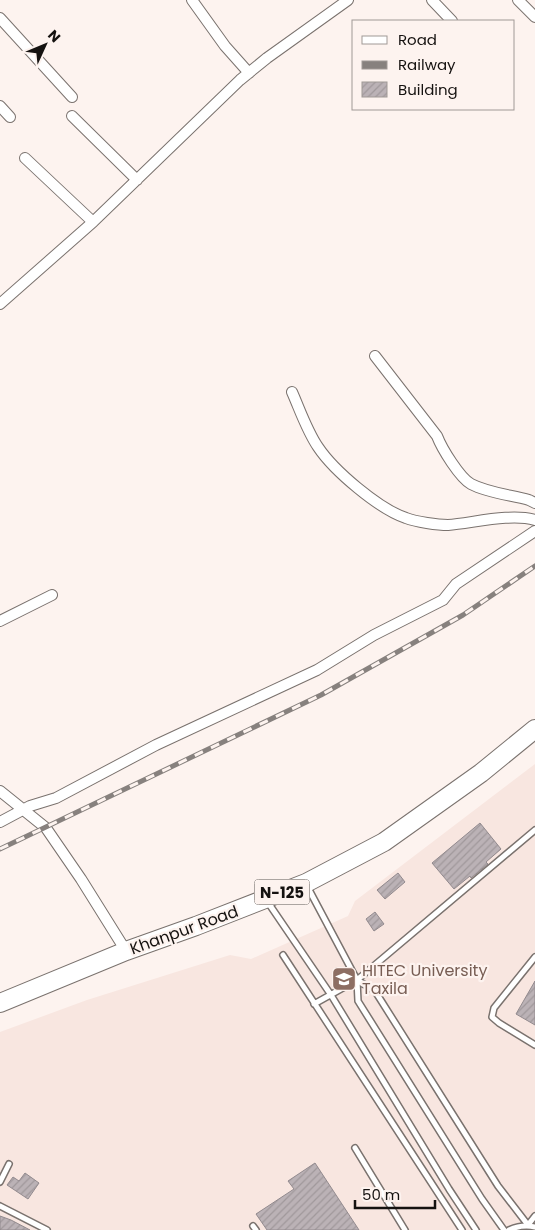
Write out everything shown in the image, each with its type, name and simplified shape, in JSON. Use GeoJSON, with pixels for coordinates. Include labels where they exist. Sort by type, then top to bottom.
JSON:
{"type":"FeatureCollection","features":[{"type":"Feature","properties":{"kind":"highway","name":"Khanpur Road"},"geometry":{"type":"LineString","coordinates":[[0,1003],[126,951],[306,883],[384,842],[481,773],[535,729]]}},
{"type":"Feature","properties":{"kind":"street"},"geometry":{"type":"LineString","coordinates":[[192,0],[225,46],[249,73]]}},
{"type":"Feature","properties":{"kind":"street"},"geometry":{"type":"LineString","coordinates":[[0,304],[93,222],[249,73],[348,0]]}},
{"type":"Feature","properties":{"kind":"street"},"geometry":{"type":"LineString","coordinates":[[432,0],[451,20]]}},
{"type":"Feature","properties":{"kind":"street"},"geometry":{"type":"LineString","coordinates":[[518,0],[535,17]]}},
{"type":"Feature","properties":{"kind":"street"},"geometry":{"type":"LineString","coordinates":[[0,18],[72,97]]}},
{"type":"Feature","properties":{"kind":"street"},"geometry":{"type":"LineString","coordinates":[[0,106],[10,117]]}},
{"type":"Feature","properties":{"kind":"street"},"geometry":{"type":"LineString","coordinates":[[72,116],[136,180]]}},
{"type":"Feature","properties":{"kind":"street"},"geometry":{"type":"LineString","coordinates":[[25,158],[93,222]]}},
{"type":"Feature","properties":{"kind":"street"},"geometry":{"type":"LineString","coordinates":[[375,356],[437,436],[441,447],[470,484],[535,503]]}},
{"type":"Feature","properties":{"kind":"street"},"geometry":{"type":"LineString","coordinates":[[292,392],[318,447],[334,466],[348,480],[378,503],[406,518],[446,525],[500,519],[528,518],[535,520]]}},
{"type":"Feature","properties":{"kind":"street"},"geometry":{"type":"LineString","coordinates":[[0,822],[24,809],[56,798],[156,745],[317,670],[374,635],[443,600],[456,584],[535,531]]}},
{"type":"Feature","properties":{"kind":"street"},"geometry":{"type":"LineString","coordinates":[[0,621],[52,595]]}},
{"type":"Feature","properties":{"kind":"street"},"geometry":{"type":"LineString","coordinates":[[0,791],[46,828],[81,879],[126,951]]}},
{"type":"Feature","properties":{"kind":"lane"},"geometry":{"type":"LineString","coordinates":[[314,1004],[357,980],[535,830]]}},
{"type":"Feature","properties":{"kind":"lane"},"geometry":{"type":"LineString","coordinates":[[306,883],[357,980],[358,1001],[482,1199],[504,1230]]}},
{"type":"Feature","properties":{"kind":"lane"},"geometry":{"type":"LineString","coordinates":[[265,899],[331,995],[476,1230]]}},
{"type":"Feature","properties":{"kind":"lane"},"geometry":{"type":"LineString","coordinates":[[283,955],[462,1230]]}},
{"type":"Feature","properties":{"kind":"lane"},"geometry":{"type":"LineString","coordinates":[[535,957],[494,1008],[492,1017],[535,1045]]}},
{"type":"Feature","properties":{"kind":"lane"},"geometry":{"type":"LineString","coordinates":[[357,980],[376,991],[498,1186],[528,1225]]}},
{"type":"Feature","properties":{"kind":"lane"},"geometry":{"type":"LineString","coordinates":[[355,1148],[405,1230]]}},
{"type":"Feature","properties":{"kind":"lane"},"geometry":{"type":"LineString","coordinates":[[0,1182],[10,1164]]}},
{"type":"Feature","properties":{"kind":"lane"},"geometry":{"type":"LineString","coordinates":[[0,1206],[47,1230]]}},
{"type":"Feature","properties":{"kind":"lane"},"geometry":{"type":"LineString","coordinates":[[528,1225],[535,1216]]}},
{"type":"Feature","properties":{"kind":"lane"},"geometry":{"type":"LineString","coordinates":[[509,1230],[528,1225],[535,1226]]}},
{"type":"Feature","properties":{"kind":"shaded area","name":"HITEC University Taxila"},"geometry":{"type":"Polygon","coordinates":[[[535,764],[535,1230],[0,1230],[0,1032],[87,1000],[230,955],[251,959],[348,916],[355,901],[535,764]]]}},
{"type":"Feature","properties":{"kind":"building"},"geometry":{"type":"Polygon","coordinates":[[[480,823],[501,849],[486,862],[488,864],[454,889],[432,863],[480,823]]]}},
{"type":"Feature","properties":{"kind":"building"},"geometry":{"type":"Polygon","coordinates":[[[398,873],[405,882],[385,899],[377,890],[398,873]]]}},
{"type":"Feature","properties":{"kind":"building"},"geometry":{"type":"Polygon","coordinates":[[[375,912],[384,924],[374,931],[366,919],[375,912]]]}},
{"type":"Feature","properties":{"kind":"building"},"geometry":{"type":"Polygon","coordinates":[[[535,981],[535,1025],[516,1014],[535,981]]]}},
{"type":"Feature","properties":{"kind":"building"},"geometry":{"type":"Polygon","coordinates":[[[315,1163],[359,1230],[267,1230],[256,1214],[294,1189],[288,1181],[315,1163]]]}},
{"type":"Feature","properties":{"kind":"building"},"geometry":{"type":"Polygon","coordinates":[[[25,1173],[39,1183],[28,1199],[7,1185],[13,1177],[19,1181],[25,1173]]]}},
{"type":"Feature","properties":{"kind":"building"},"geometry":{"type":"Polygon","coordinates":[[[0,1216],[11,1220],[30,1230],[0,1230],[0,1216]]]}},
{"type":"Feature","properties":{"kind":"railway"},"geometry":{"type":"LineString","coordinates":[[0,849],[321,695],[463,615],[535,566]]}},
{"type":"Feature","properties":{"kind":"place","name":"HITEC University Taxila"},"geometry":{"type":"Point","coordinates":[344,979]}}]}
